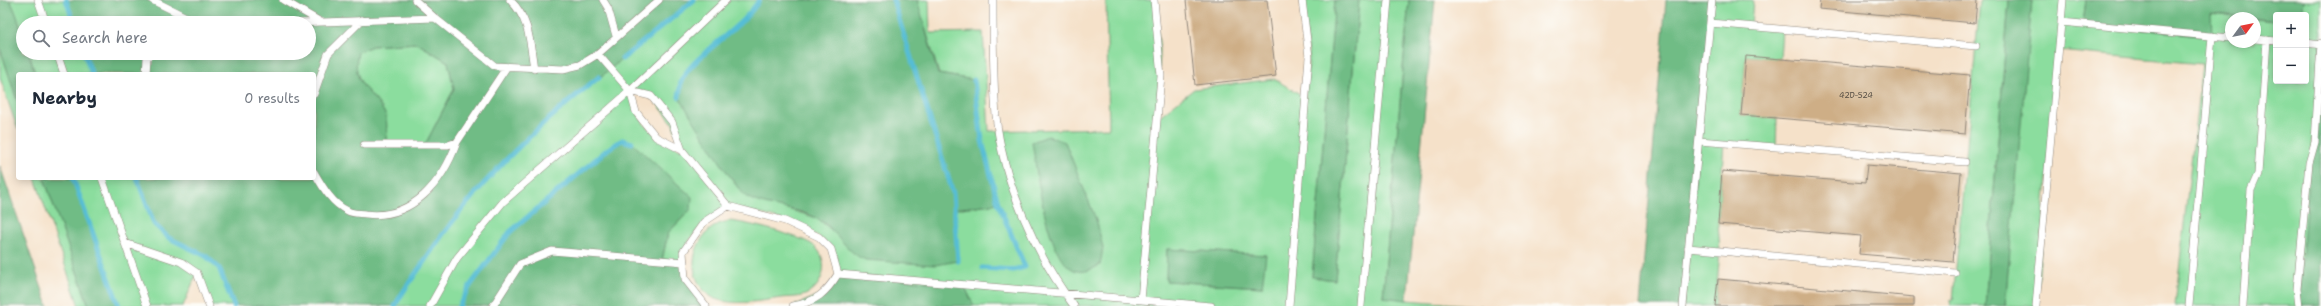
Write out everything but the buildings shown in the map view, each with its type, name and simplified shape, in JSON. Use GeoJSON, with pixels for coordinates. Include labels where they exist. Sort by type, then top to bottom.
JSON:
{"type":"FeatureCollection","features":[{"type":"Feature","properties":{"kind":"lane"},"geometry":{"type":"LineString","coordinates":[[38,0],[44,16]]}},
{"type":"Feature","properties":{"kind":"lane"},"geometry":{"type":"LineString","coordinates":[[152,0],[184,16]]}},
{"type":"Feature","properties":{"kind":"lane"},"geometry":{"type":"LineString","coordinates":[[283,0],[310,16]]}},
{"type":"Feature","properties":{"kind":"lane"},"geometry":{"type":"LineString","coordinates":[[415,0],[495,66],[534,69],[563,69],[580,65],[598,54],[616,36],[659,0]]}},
{"type":"Feature","properties":{"kind":"lane"},"geometry":{"type":"LineString","coordinates":[[510,0],[520,10],[529,29],[534,69]]}},
{"type":"Feature","properties":{"kind":"lane"},"geometry":{"type":"LineString","coordinates":[[603,0],[607,4],[616,36]]}},
{"type":"Feature","properties":{"kind":"lane"},"geometry":{"type":"LineString","coordinates":[[430,306],[457,258],[503,202],[630,92],[726,0]]}},
{"type":"Feature","properties":{"kind":"lane"},"geometry":{"type":"LineString","coordinates":[[993,0],[996,117],[1005,160],[1020,207],[1036,244],[1065,294],[1074,306]]}},
{"type":"Feature","properties":{"kind":"lane"},"geometry":{"type":"LineString","coordinates":[[1141,300],[1161,76],[1154,0]]}},
{"type":"Feature","properties":{"kind":"lane"},"geometry":{"type":"LineString","coordinates":[[1289,306],[1309,57],[1302,0]]}},
{"type":"Feature","properties":{"kind":"lane"},"geometry":{"type":"LineString","coordinates":[[1361,306],[1388,0]]}},
{"type":"Feature","properties":{"kind":"lane"},"geometry":{"type":"LineString","coordinates":[[1683,306],[1712,0]]}},
{"type":"Feature","properties":{"kind":"lane"},"geometry":{"type":"LineString","coordinates":[[2036,306],[2063,0]]}},
{"type":"Feature","properties":{"kind":"lane"},"geometry":{"type":"LineString","coordinates":[[316,21],[435,18]]}},
{"type":"Feature","properties":{"kind":"lane"},"geometry":{"type":"LineString","coordinates":[[316,88],[328,54],[362,20]]}},
{"type":"Feature","properties":{"kind":"lane"},"geometry":{"type":"LineString","coordinates":[[2061,22],[2225,37]]}},
{"type":"Feature","properties":{"kind":"lane"},"geometry":{"type":"LineString","coordinates":[[1710,23],[1976,46]]}},
{"type":"Feature","properties":{"kind":"lane"},"geometry":{"type":"LineString","coordinates":[[2189,306],[2212,36]]}},
{"type":"Feature","properties":{"kind":"lane"},"geometry":{"type":"LineString","coordinates":[[2261,40],[2273,41]]}},
{"type":"Feature","properties":{"kind":"lane"},"geometry":{"type":"LineString","coordinates":[[2243,306],[2251,190],[2258,174],[2267,40]]}},
{"type":"Feature","properties":{"kind":"lane"},"geometry":{"type":"LineString","coordinates":[[2299,306],[2297,289],[2309,163],[2315,142],[2321,44],[2309,43]]}},
{"type":"Feature","properties":{"kind":"lane"},"geometry":{"type":"LineString","coordinates":[[598,54],[630,92],[636,112],[656,137],[682,150]]}},
{"type":"Feature","properties":{"kind":"lane"},"geometry":{"type":"LineString","coordinates":[[59,60],[63,72]]}},
{"type":"Feature","properties":{"kind":"lane"},"geometry":{"type":"LineString","coordinates":[[146,72],[147,60]]}},
{"type":"Feature","properties":{"kind":"lane"},"geometry":{"type":"LineString","coordinates":[[316,176],[324,191],[348,212],[372,215],[392,214],[412,204],[438,182],[457,142],[506,68]]}},
{"type":"Feature","properties":{"kind":"lane"},"geometry":{"type":"LineString","coordinates":[[630,92],[651,96],[672,122],[682,150],[728,206],[785,221],[819,237],[831,249],[838,274],[827,292],[803,305],[793,306]]}},
{"type":"Feature","properties":{"kind":"lane"},"geometry":{"type":"LineString","coordinates":[[1699,141],[1965,162]]}},
{"type":"Feature","properties":{"kind":"lane"},"geometry":{"type":"LineString","coordinates":[[364,145],[448,145],[457,142]]}},
{"type":"Feature","properties":{"kind":"lane"},"geometry":{"type":"LineString","coordinates":[[103,180],[148,306]]}},
{"type":"Feature","properties":{"kind":"lane"},"geometry":{"type":"LineString","coordinates":[[706,306],[685,279],[683,252],[704,222],[728,206]]}},
{"type":"Feature","properties":{"kind":"lane"},"geometry":{"type":"LineString","coordinates":[[125,243],[181,262],[197,273],[209,306]]}},
{"type":"Feature","properties":{"kind":"lane"},"geometry":{"type":"LineString","coordinates":[[1688,248],[1955,273]]}},
{"type":"Feature","properties":{"kind":"lane"},"geometry":{"type":"LineString","coordinates":[[493,306],[520,264],[552,251],[684,262]]}},
{"type":"Feature","properties":{"kind":"lane"},"geometry":{"type":"LineString","coordinates":[[838,274],[1211,306]]}},
{"type":"Feature","properties":{"kind":"green space"},"geometry":{"type":"Polygon","coordinates":[[[0,0],[10,0],[17,16],[16,60],[31,60],[34,72],[16,72],[16,97],[0,48],[0,0]]]}},
{"type":"Feature","properties":{"kind":"green space"},"geometry":{"type":"Polygon","coordinates":[[[10,0],[66,0],[72,16],[16,16],[10,0]]]}},
{"type":"Feature","properties":{"kind":"green space"},"geometry":{"type":"Polygon","coordinates":[[[66,0],[694,0],[542,125],[505,159],[475,191],[437,241],[395,306],[234,306],[219,268],[206,256],[169,238],[154,224],[138,180],[316,180],[316,72],[91,72],[87,60],[316,60],[316,16],[72,16],[66,0]],[[417,43],[372,46],[358,52],[356,63],[357,73],[360,80],[380,106],[386,117],[386,145],[425,145],[454,89],[448,62],[417,43]]]}},
{"type":"Feature","properties":{"kind":"green space"},"geometry":{"type":"Polygon","coordinates":[[[694,0],[759,0],[741,23],[689,69],[679,97],[735,184],[747,197],[817,218],[839,236],[958,260],[954,209],[998,203],[982,141],[974,80],[939,74],[917,0],[929,0],[930,33],[983,32],[989,131],[1109,128],[1106,0],[1154,0],[1160,51],[1157,118],[1194,89],[1274,79],[1305,97],[1309,57],[1302,0],[1335,0],[1312,277],[1335,280],[1359,0],[1409,0],[1383,296],[1407,300],[1481,306],[974,306],[964,285],[838,274],[830,248],[821,239],[810,232],[783,220],[728,206],[705,223],[692,237],[687,245],[684,262],[662,260],[668,233],[691,209],[622,140],[605,151],[573,176],[529,218],[479,276],[468,290],[459,306],[395,306],[437,241],[475,191],[505,159],[542,125],[694,0]],[[630,92],[642,121],[648,128],[654,134],[682,150],[672,122],[651,96],[630,92]],[[1167,249],[1166,281],[1262,287],[1265,255],[1167,249]]]}},
{"type":"Feature","properties":{"kind":"green space"},"geometry":{"type":"Polygon","coordinates":[[[759,0],[917,0],[938,74],[974,80],[982,141],[998,203],[954,209],[958,261],[935,265],[866,260],[853,253],[831,229],[818,219],[802,212],[757,202],[748,198],[734,182],[679,97],[680,85],[686,73],[694,63],[741,22],[759,0]]]}},
{"type":"Feature","properties":{"kind":"green space"},"geometry":{"type":"Polygon","coordinates":[[[1335,0],[1359,0],[1335,280],[1312,277],[1335,0]]]}},
{"type":"Feature","properties":{"kind":"green space"},"geometry":{"type":"Polygon","coordinates":[[[1409,0],[1435,0],[1407,300],[1383,297],[1409,0]]]}},
{"type":"Feature","properties":{"kind":"green space"},"geometry":{"type":"Polygon","coordinates":[[[1666,0],[1712,0],[1683,306],[1643,306],[1640,305],[1666,0]]]}},
{"type":"Feature","properties":{"kind":"green space"},"geometry":{"type":"Polygon","coordinates":[[[1712,0],[1753,0],[1751,26],[1782,29],[1780,59],[1746,56],[1741,115],[1777,118],[1776,147],[1724,143],[1718,224],[1720,251],[1715,306],[1683,306],[1712,0]]]}},
{"type":"Feature","properties":{"kind":"green space"},"geometry":{"type":"Polygon","coordinates":[[[1980,0],[2009,0],[1985,306],[1950,306],[1951,300],[1953,300],[1980,0]]]}},
{"type":"Feature","properties":{"kind":"green space"},"geometry":{"type":"Polygon","coordinates":[[[2009,0],[2032,0],[2005,306],[1985,306],[2009,0]]]}},
{"type":"Feature","properties":{"kind":"green space"},"geometry":{"type":"Polygon","coordinates":[[[2032,0],[2086,0],[2083,24],[2212,36],[2210,13],[2225,15],[2225,48],[2261,48],[2261,20],[2273,21],[2273,84],[2309,84],[2309,12],[2302,12],[2304,0],[2321,0],[2321,43],[2299,306],[2175,306],[2202,64],[2058,51],[2036,306],[2005,306],[2032,0]]]}},
{"type":"Feature","properties":{"kind":"green space"},"geometry":{"type":"Polygon","coordinates":[[[2086,0],[2304,0],[2302,12],[2273,12],[2273,21],[2261,19],[2261,12],[2225,12],[2225,15],[2211,13],[2212,36],[2083,24],[2086,0]]]}},
{"type":"Feature","properties":{"kind":"green space"},"geometry":{"type":"Polygon","coordinates":[[[417,43],[448,62],[454,89],[425,145],[386,145],[386,117],[380,106],[360,80],[357,73],[356,63],[358,52],[372,46],[417,43]]]}},
{"type":"Feature","properties":{"kind":"green space"},"geometry":{"type":"Polygon","coordinates":[[[2321,43],[2321,306],[2299,306],[2309,163],[2315,142],[2321,43]]]}},
{"type":"Feature","properties":{"kind":"green space"},"geometry":{"type":"Polygon","coordinates":[[[0,48],[16,97],[16,124],[0,78],[0,48]]]}},
{"type":"Feature","properties":{"kind":"green space"},"geometry":{"type":"Polygon","coordinates":[[[31,60],[87,60],[91,72],[34,72],[31,60]]]}},
{"type":"Feature","properties":{"kind":"green space"},"geometry":{"type":"Polygon","coordinates":[[[1048,136],[1065,142],[1097,222],[1103,248],[1100,265],[1088,270],[1074,270],[1064,262],[1056,249],[1044,212],[1032,142],[1048,136]]]}},
{"type":"Feature","properties":{"kind":"green space"},"geometry":{"type":"Polygon","coordinates":[[[622,140],[632,143],[692,197],[691,209],[668,233],[662,260],[684,262],[685,279],[706,306],[459,306],[470,286],[510,232],[608,149],[622,140]]]}},
{"type":"Feature","properties":{"kind":"green space"},"geometry":{"type":"Polygon","coordinates":[[[0,166],[48,306],[0,306],[0,166]]]}},
{"type":"Feature","properties":{"kind":"green space"},"geometry":{"type":"Polygon","coordinates":[[[36,180],[45,180],[89,306],[79,306],[36,180]]]}},
{"type":"Feature","properties":{"kind":"green space"},"geometry":{"type":"Polygon","coordinates":[[[45,180],[74,180],[119,306],[89,306],[45,180]]]}},
{"type":"Feature","properties":{"kind":"green space"},"geometry":{"type":"Polygon","coordinates":[[[74,180],[138,180],[154,225],[169,238],[206,256],[219,268],[234,306],[209,306],[197,273],[183,306],[119,306],[74,180]]]}},
{"type":"Feature","properties":{"kind":"green space"},"geometry":{"type":"Polygon","coordinates":[[[729,221],[772,230],[807,241],[813,245],[819,251],[823,265],[821,279],[817,286],[812,291],[802,296],[739,303],[715,299],[705,292],[695,273],[694,262],[696,252],[706,233],[717,225],[729,221]]]}},
{"type":"Feature","properties":{"kind":"green space"},"geometry":{"type":"Polygon","coordinates":[[[1167,249],[1266,255],[1262,287],[1166,281],[1167,249]]]}},
{"type":"Feature","properties":{"kind":"green space"},"geometry":{"type":"Polygon","coordinates":[[[838,274],[964,285],[974,306],[793,306],[827,292],[838,274]]]}},
{"type":"Feature","properties":{"kind":"waterway"},"geometry":{"type":"LineString","coordinates":[[66,0],[72,16]]}},
{"type":"Feature","properties":{"kind":"waterway"},"geometry":{"type":"LineString","coordinates":[[622,59],[694,0]]}},
{"type":"Feature","properties":{"kind":"waterway"},"geometry":{"type":"LineString","coordinates":[[679,97],[681,82],[694,63],[741,22],[759,0]]}},
{"type":"Feature","properties":{"kind":"waterway"},"geometry":{"type":"LineString","coordinates":[[893,0],[953,193],[958,261]]}},
{"type":"Feature","properties":{"kind":"waterway"},"geometry":{"type":"LineString","coordinates":[[87,60],[91,72]]}},
{"type":"Feature","properties":{"kind":"waterway"},"geometry":{"type":"LineString","coordinates":[[395,306],[405,288],[443,233],[483,184],[527,139],[599,77]]}},
{"type":"Feature","properties":{"kind":"waterway"},"geometry":{"type":"LineString","coordinates":[[974,80],[982,141],[998,203],[1025,267],[1013,270],[982,268]]}},
{"type":"Feature","properties":{"kind":"waterway"},"geometry":{"type":"LineString","coordinates":[[459,306],[470,286],[510,232],[608,149],[622,140],[632,143]]}},
{"type":"Feature","properties":{"kind":"waterway"},"geometry":{"type":"LineString","coordinates":[[74,180],[119,306]]}},
{"type":"Feature","properties":{"kind":"waterway"},"geometry":{"type":"LineString","coordinates":[[138,180],[154,224],[169,238],[206,256],[219,268],[234,306]]}}]}
